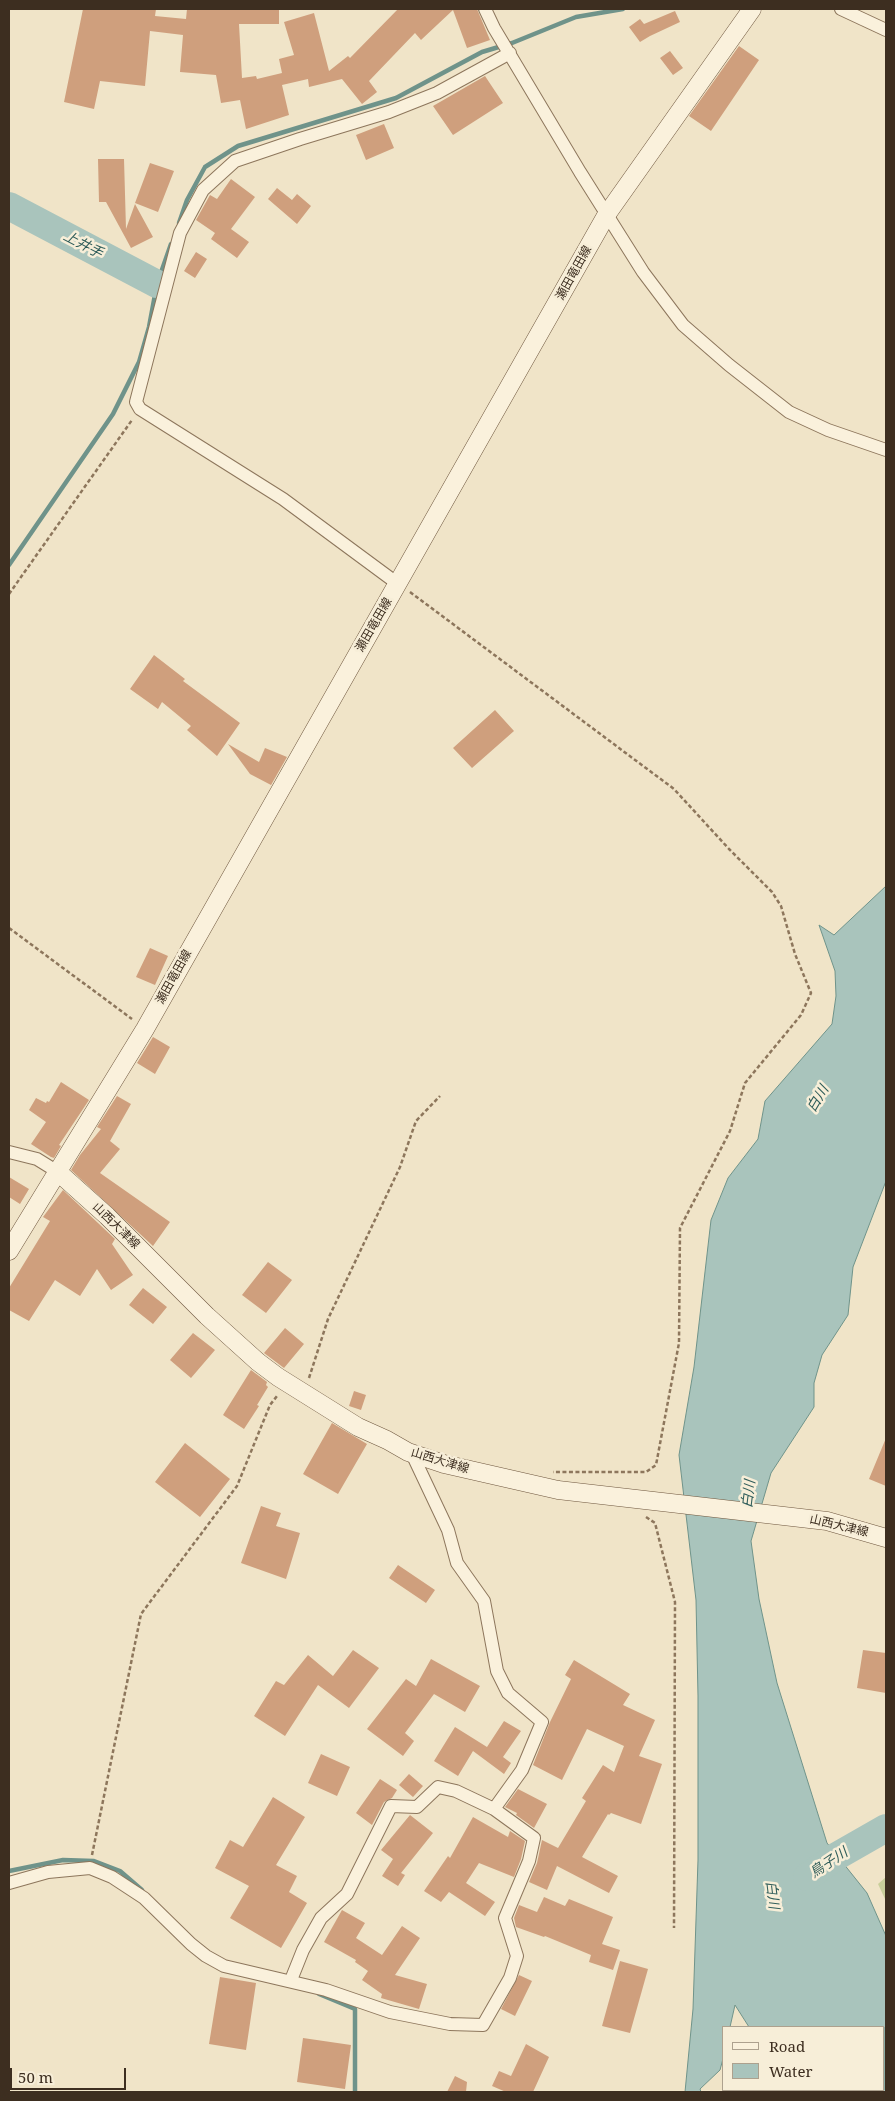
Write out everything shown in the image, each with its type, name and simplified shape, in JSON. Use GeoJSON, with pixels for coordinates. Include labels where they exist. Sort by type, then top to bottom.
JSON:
{"type":"FeatureCollection","features":[{"type":"Feature","properties":{"kind":"main road","name":"瀬田竜田線"},"geometry":{"type":"LineString","coordinates":[[9,1250],[145,1029],[294,762],[398,584],[607,214],[752,9]]}},
{"type":"Feature","properties":{"kind":"main road","name":"山西大津線"},"geometry":{"type":"LineString","coordinates":[[58,1172],[107,1216],[207,1316],[258,1362],[358,1427],[408,1452],[444,1464],[558,1490],[652,1499],[827,1521],[886,1538]]}},
{"type":"Feature","properties":{"kind":"street"},"geometry":{"type":"LineString","coordinates":[[485,9],[508,51],[607,214],[644,272],[683,325],[729,365],[789,412],[828,430],[886,450]]}},
{"type":"Feature","properties":{"kind":"street"},"geometry":{"type":"LineString","coordinates":[[841,9],[886,30]]}},
{"type":"Feature","properties":{"kind":"street"},"geometry":{"type":"LineString","coordinates":[[398,584],[283,499],[140,409],[136,402],[180,233],[203,190],[235,161],[300,138],[397,109],[437,93],[508,51]]}},
{"type":"Feature","properties":{"kind":"street"},"geometry":{"type":"LineString","coordinates":[[9,1152],[38,1159],[58,1172]]}},
{"type":"Feature","properties":{"kind":"street"},"geometry":{"type":"LineString","coordinates":[[408,1452],[414,1458],[448,1530],[457,1563],[484,1601],[497,1671],[508,1693],[542,1722],[522,1770],[494,1809]]}},
{"type":"Feature","properties":{"kind":"street"},"geometry":{"type":"LineString","coordinates":[[9,1883],[48,1872],[90,1868],[112,1878],[144,1898],[206,1956],[224,1966],[291,1980],[390,2012],[450,2024],[483,2024],[510,1978],[517,1956],[505,1918],[530,1861],[534,1838],[494,1809],[456,1791],[438,1787],[417,1807],[391,1806],[347,1894],[321,1918],[291,1980]]}},
{"type":"Feature","properties":{"kind":"path"},"geometry":{"type":"LineString","coordinates":[[9,594],[140,409]]}},
{"type":"Feature","properties":{"kind":"path"},"geometry":{"type":"LineString","coordinates":[[398,584],[674,790],[772,892],[781,906],[795,954],[811,993],[801,1015],[745,1083],[730,1131],[680,1228],[679,1343],[656,1465],[646,1472],[555,1471],[532,1484]]}},
{"type":"Feature","properties":{"kind":"path"},"geometry":{"type":"LineString","coordinates":[[9,928],[145,1029]]}},
{"type":"Feature","properties":{"kind":"path"},"geometry":{"type":"LineString","coordinates":[[304,1393],[328,1319],[400,1167],[416,1121],[440,1096]]}},
{"type":"Feature","properties":{"kind":"path"},"geometry":{"type":"LineString","coordinates":[[90,1868],[142,1614],[237,1486],[270,1405],[288,1383]]}},
{"type":"Feature","properties":{"kind":"path"},"geometry":{"type":"LineString","coordinates":[[638,1515],[647,1517],[655,1523],[674,1602],[674,1928]]}},
{"type":"Feature","properties":{"kind":"green space"},"geometry":{"type":"Polygon","coordinates":[[[886,1877],[886,1901],[878,1884],[886,1877]]]}},
{"type":"Feature","properties":{"kind":"water","name":"白川"},"geometry":{"type":"Polygon","coordinates":[[[886,886],[886,1181],[853,1267],[848,1315],[822,1355],[814,1383],[814,1407],[771,1473],[751,1541],[759,1599],[777,1683],[827,1843],[867,1893],[886,1936],[886,2092],[758,2092],[885,2091],[885,2026],[748,2026],[735,2005],[730,2026],[722,2026],[722,2062],[720,2070],[700,2089],[701,2092],[685,2092],[693,2009],[698,1860],[698,1696],[696,1600],[679,1455],[694,1367],[711,1220],[728,1178],[758,1139],[765,1101],[832,1024],[836,996],[835,971],[819,925],[834,935],[886,886]]]}},
{"type":"Feature","properties":{"kind":"building"},"geometry":{"type":"Polygon","coordinates":[[[83,9],[156,9],[155,16],[186,19],[187,9],[279,9],[279,24],[239,24],[242,78],[256,76],[257,79],[282,73],[279,59],[294,55],[284,22],[314,13],[329,71],[348,56],[350,58],[398,9],[477,9],[490,40],[467,48],[453,10],[421,40],[415,33],[369,81],[377,92],[362,104],[342,79],[309,87],[308,79],[282,85],[289,115],[246,129],[240,100],[221,103],[216,75],[180,72],[183,35],[150,31],[145,86],[100,81],[94,109],[64,102],[83,9]]]}},
{"type":"Feature","properties":{"kind":"building"},"geometry":{"type":"Polygon","coordinates":[[[675,11],[680,22],[640,42],[629,27],[640,19],[644,24],[675,11]]]}},
{"type":"Feature","properties":{"kind":"building"},"geometry":{"type":"Polygon","coordinates":[[[739,46],[759,60],[711,131],[689,116],[739,46]]]}},
{"type":"Feature","properties":{"kind":"building"},"geometry":{"type":"Polygon","coordinates":[[[670,51],[683,68],[673,75],[660,58],[670,51]]]}},
{"type":"Feature","properties":{"kind":"building"},"geometry":{"type":"Polygon","coordinates":[[[485,76],[503,103],[453,135],[433,106],[485,76]]]}},
{"type":"Feature","properties":{"kind":"building"},"geometry":{"type":"Polygon","coordinates":[[[384,124],[394,148],[366,160],[356,135],[384,124]]]}},
{"type":"Feature","properties":{"kind":"building"},"geometry":{"type":"Polygon","coordinates":[[[98,159],[124,159],[126,229],[135,204],[153,237],[131,248],[106,202],[99,202],[98,159]]]}},
{"type":"Feature","properties":{"kind":"building"},"geometry":{"type":"Polygon","coordinates":[[[150,163],[174,171],[158,212],[135,203],[150,163]]]}},
{"type":"Feature","properties":{"kind":"building"},"geometry":{"type":"Polygon","coordinates":[[[231,179],[255,197],[231,229],[249,242],[237,258],[211,239],[215,233],[196,220],[210,195],[217,199],[231,179]]]}},
{"type":"Feature","properties":{"kind":"building"},"geometry":{"type":"Polygon","coordinates":[[[277,188],[292,200],[297,194],[311,206],[297,224],[268,199],[277,188]]]}},
{"type":"Feature","properties":{"kind":"building"},"geometry":{"type":"Polygon","coordinates":[[[196,252],[207,259],[195,278],[184,271],[196,252]]]}},
{"type":"Feature","properties":{"kind":"building"},"geometry":{"type":"Polygon","coordinates":[[[154,655],[185,679],[183,681],[240,723],[217,756],[187,730],[191,726],[162,702],[158,709],[130,689],[154,655]]]}},
{"type":"Feature","properties":{"kind":"building"},"geometry":{"type":"Polygon","coordinates":[[[495,710],[514,731],[472,768],[453,748],[495,710]]]}},
{"type":"Feature","properties":{"kind":"building"},"geometry":{"type":"Polygon","coordinates":[[[228,744],[259,762],[265,748],[287,757],[271,785],[250,774],[228,744]]]}},
{"type":"Feature","properties":{"kind":"building"},"geometry":{"type":"Polygon","coordinates":[[[150,948],[168,956],[155,985],[136,977],[150,948]]]}},
{"type":"Feature","properties":{"kind":"building"},"geometry":{"type":"Polygon","coordinates":[[[153,1037],[170,1047],[155,1074],[137,1063],[153,1037]]]}},
{"type":"Feature","properties":{"kind":"building"},"geometry":{"type":"Polygon","coordinates":[[[61,1082],[89,1100],[59,1145],[61,1146],[54,1158],[31,1144],[46,1122],[29,1110],[36,1098],[46,1103],[47,1101],[49,1102],[61,1082]]]}},
{"type":"Feature","properties":{"kind":"building"},"geometry":{"type":"Polygon","coordinates":[[[117,1096],[131,1104],[110,1141],[120,1149],[100,1173],[170,1222],[153,1246],[71,1170],[80,1155],[101,1129],[97,1127],[117,1096]]]}},
{"type":"Feature","properties":{"kind":"building"},"geometry":{"type":"Polygon","coordinates":[[[9,1177],[29,1189],[20,1204],[9,1197],[9,1177]]]}},
{"type":"Feature","properties":{"kind":"building"},"geometry":{"type":"Polygon","coordinates":[[[63,1190],[115,1239],[112,1244],[133,1275],[111,1290],[97,1269],[80,1296],[55,1280],[29,1321],[9,1310],[9,1288],[50,1221],[43,1217],[63,1190]]]}},
{"type":"Feature","properties":{"kind":"building"},"geometry":{"type":"Polygon","coordinates":[[[268,1262],[292,1280],[266,1313],[242,1295],[268,1262]]]}},
{"type":"Feature","properties":{"kind":"building"},"geometry":{"type":"Polygon","coordinates":[[[143,1288],[167,1307],[153,1324],[129,1305],[143,1288]]]}},
{"type":"Feature","properties":{"kind":"building"},"geometry":{"type":"Polygon","coordinates":[[[285,1328],[304,1344],[284,1368],[264,1353],[285,1328]]]}},
{"type":"Feature","properties":{"kind":"building"},"geometry":{"type":"Polygon","coordinates":[[[193,1333],[215,1350],[191,1378],[170,1360],[193,1333]]]}},
{"type":"Feature","properties":{"kind":"building"},"geometry":{"type":"Polygon","coordinates":[[[251,1370],[267,1382],[266,1385],[268,1387],[257,1405],[259,1406],[244,1429],[223,1415],[251,1370]]]}},
{"type":"Feature","properties":{"kind":"building"},"geometry":{"type":"Polygon","coordinates":[[[354,1391],[366,1395],[361,1410],[349,1406],[354,1391]]]}},
{"type":"Feature","properties":{"kind":"building"},"geometry":{"type":"Polygon","coordinates":[[[332,1423],[367,1444],[338,1494],[303,1474],[332,1423]]]}},
{"type":"Feature","properties":{"kind":"building"},"geometry":{"type":"Polygon","coordinates":[[[886,1438],[886,1486],[869,1479],[886,1438]]]}},
{"type":"Feature","properties":{"kind":"building"},"geometry":{"type":"Polygon","coordinates":[[[185,1443],[230,1479],[200,1517],[155,1482],[185,1443]]]}},
{"type":"Feature","properties":{"kind":"building"},"geometry":{"type":"Polygon","coordinates":[[[261,1506],[281,1513],[276,1526],[300,1533],[286,1579],[241,1563],[261,1506]]]}},
{"type":"Feature","properties":{"kind":"building"},"geometry":{"type":"Polygon","coordinates":[[[398,1565],[435,1590],[426,1603],[389,1578],[398,1565]]]}},
{"type":"Feature","properties":{"kind":"building"},"geometry":{"type":"Polygon","coordinates":[[[353,1650],[379,1668],[349,1708],[318,1685],[285,1736],[254,1716],[276,1681],[284,1685],[308,1655],[333,1676],[353,1650]]]}},
{"type":"Feature","properties":{"kind":"building"},"geometry":{"type":"Polygon","coordinates":[[[863,1650],[886,1653],[886,1693],[857,1688],[863,1650]]]}},
{"type":"Feature","properties":{"kind":"building"},"geometry":{"type":"Polygon","coordinates":[[[431,1659],[480,1686],[465,1712],[434,1694],[405,1733],[414,1741],[403,1756],[367,1729],[406,1679],[416,1686],[431,1659]]]}},
{"type":"Feature","properties":{"kind":"building"},"geometry":{"type":"Polygon","coordinates":[[[574,1660],[630,1694],[623,1705],[655,1720],[639,1756],[662,1764],[641,1824],[611,1813],[608,1814],[582,1857],[618,1876],[609,1893],[557,1866],[547,1890],[529,1882],[537,1863],[542,1840],[558,1848],[586,1801],[582,1798],[603,1765],[614,1772],[624,1746],[587,1729],[562,1780],[533,1765],[550,1722],[571,1679],[565,1675],[574,1660]]]}},
{"type":"Feature","properties":{"kind":"building"},"geometry":{"type":"Polygon","coordinates":[[[504,1721],[521,1731],[503,1757],[511,1763],[504,1774],[473,1751],[458,1776],[434,1761],[455,1727],[487,1747],[504,1721]]]}},
{"type":"Feature","properties":{"kind":"building"},"geometry":{"type":"Polygon","coordinates":[[[321,1754],[350,1767],[337,1796],[308,1783],[321,1754]]]}},
{"type":"Feature","properties":{"kind":"building"},"geometry":{"type":"Polygon","coordinates":[[[409,1774],[423,1786],[413,1797],[399,1785],[409,1774]]]}},
{"type":"Feature","properties":{"kind":"building"},"geometry":{"type":"Polygon","coordinates":[[[380,1779],[397,1790],[392,1798],[384,1802],[372,1825],[356,1813],[380,1779]]]}},
{"type":"Feature","properties":{"kind":"building"},"geometry":{"type":"Polygon","coordinates":[[[518,1789],[547,1804],[534,1828],[516,1815],[517,1813],[505,1807],[518,1789]]]}},
{"type":"Feature","properties":{"kind":"building"},"geometry":{"type":"Polygon","coordinates":[[[273,1797],[305,1817],[276,1865],[297,1876],[289,1892],[307,1903],[281,1948],[230,1918],[249,1886],[215,1868],[230,1840],[243,1847],[273,1797]]]}},
{"type":"Feature","properties":{"kind":"building"},"geometry":{"type":"Polygon","coordinates":[[[410,1815],[433,1833],[401,1873],[405,1875],[398,1886],[382,1876],[393,1859],[381,1850],[410,1815]]]}},
{"type":"Feature","properties":{"kind":"building"},"geometry":{"type":"Polygon","coordinates":[[[473,1817],[508,1837],[510,1831],[525,1841],[514,1877],[479,1863],[466,1883],[495,1902],[485,1916],[449,1892],[441,1902],[424,1891],[448,1856],[450,1858],[473,1817]]]}},
{"type":"Feature","properties":{"kind":"building"},"geometry":{"type":"Polygon","coordinates":[[[544,1897],[565,1906],[569,1899],[613,1917],[602,1944],[620,1950],[613,1970],[589,1962],[591,1955],[545,1936],[516,1927],[514,1918],[519,1905],[537,1912],[544,1897]]]}},
{"type":"Feature","properties":{"kind":"building"},"geometry":{"type":"Polygon","coordinates":[[[342,1910],[365,1923],[356,1938],[382,1955],[402,1926],[420,1938],[395,1975],[427,1984],[419,2009],[381,1998],[382,1994],[362,1980],[368,1971],[355,1962],[356,1960],[324,1942],[342,1910]]]}},
{"type":"Feature","properties":{"kind":"building"},"geometry":{"type":"Polygon","coordinates":[[[620,1961],[648,1969],[630,2033],[602,2026],[620,1961]]]}},
{"type":"Feature","properties":{"kind":"building"},"geometry":{"type":"Polygon","coordinates":[[[519,1975],[532,1981],[515,2016],[501,2009],[519,1975]]]}},
{"type":"Feature","properties":{"kind":"building"},"geometry":{"type":"Polygon","coordinates":[[[220,1977],[256,1983],[246,2050],[209,2044],[220,1977]]]}},
{"type":"Feature","properties":{"kind":"building"},"geometry":{"type":"Polygon","coordinates":[[[303,2038],[351,2045],[345,2089],[297,2082],[303,2038]]]}},
{"type":"Feature","properties":{"kind":"building"},"geometry":{"type":"Polygon","coordinates":[[[526,2044],[549,2057],[533,2092],[506,2092],[492,2086],[499,2071],[511,2076],[526,2044]]]}},
{"type":"Feature","properties":{"kind":"building"},"geometry":{"type":"Polygon","coordinates":[[[455,2076],[467,2082],[466,2092],[447,2092],[455,2076]]]}},
{"type":"Feature","properties":{"kind":"waterway"},"geometry":{"type":"LineString","coordinates":[[179,223],[187,200],[205,167],[238,146],[396,98],[482,52],[512,43],[576,17],[623,9]]}},
{"type":"Feature","properties":{"kind":"waterway","name":"上井手"},"geometry":{"type":"LineString","coordinates":[[9,206],[157,284]]}},
{"type":"Feature","properties":{"kind":"waterway"},"geometry":{"type":"LineString","coordinates":[[9,565],[113,414],[139,362],[149,327],[157,284],[171,244]]}},
{"type":"Feature","properties":{"kind":"waterway","name":"鳥子川"},"geometry":{"type":"LineString","coordinates":[[807,1877],[837,1856],[886,1828]]}},
{"type":"Feature","properties":{"kind":"waterway"},"geometry":{"type":"LineString","coordinates":[[9,1871],[63,1860],[94,1861],[120,1871],[142,1890]]}},
{"type":"Feature","properties":{"kind":"waterway"},"geometry":{"type":"LineString","coordinates":[[319,1994],[355,2009],[355,2092]]}}]}
